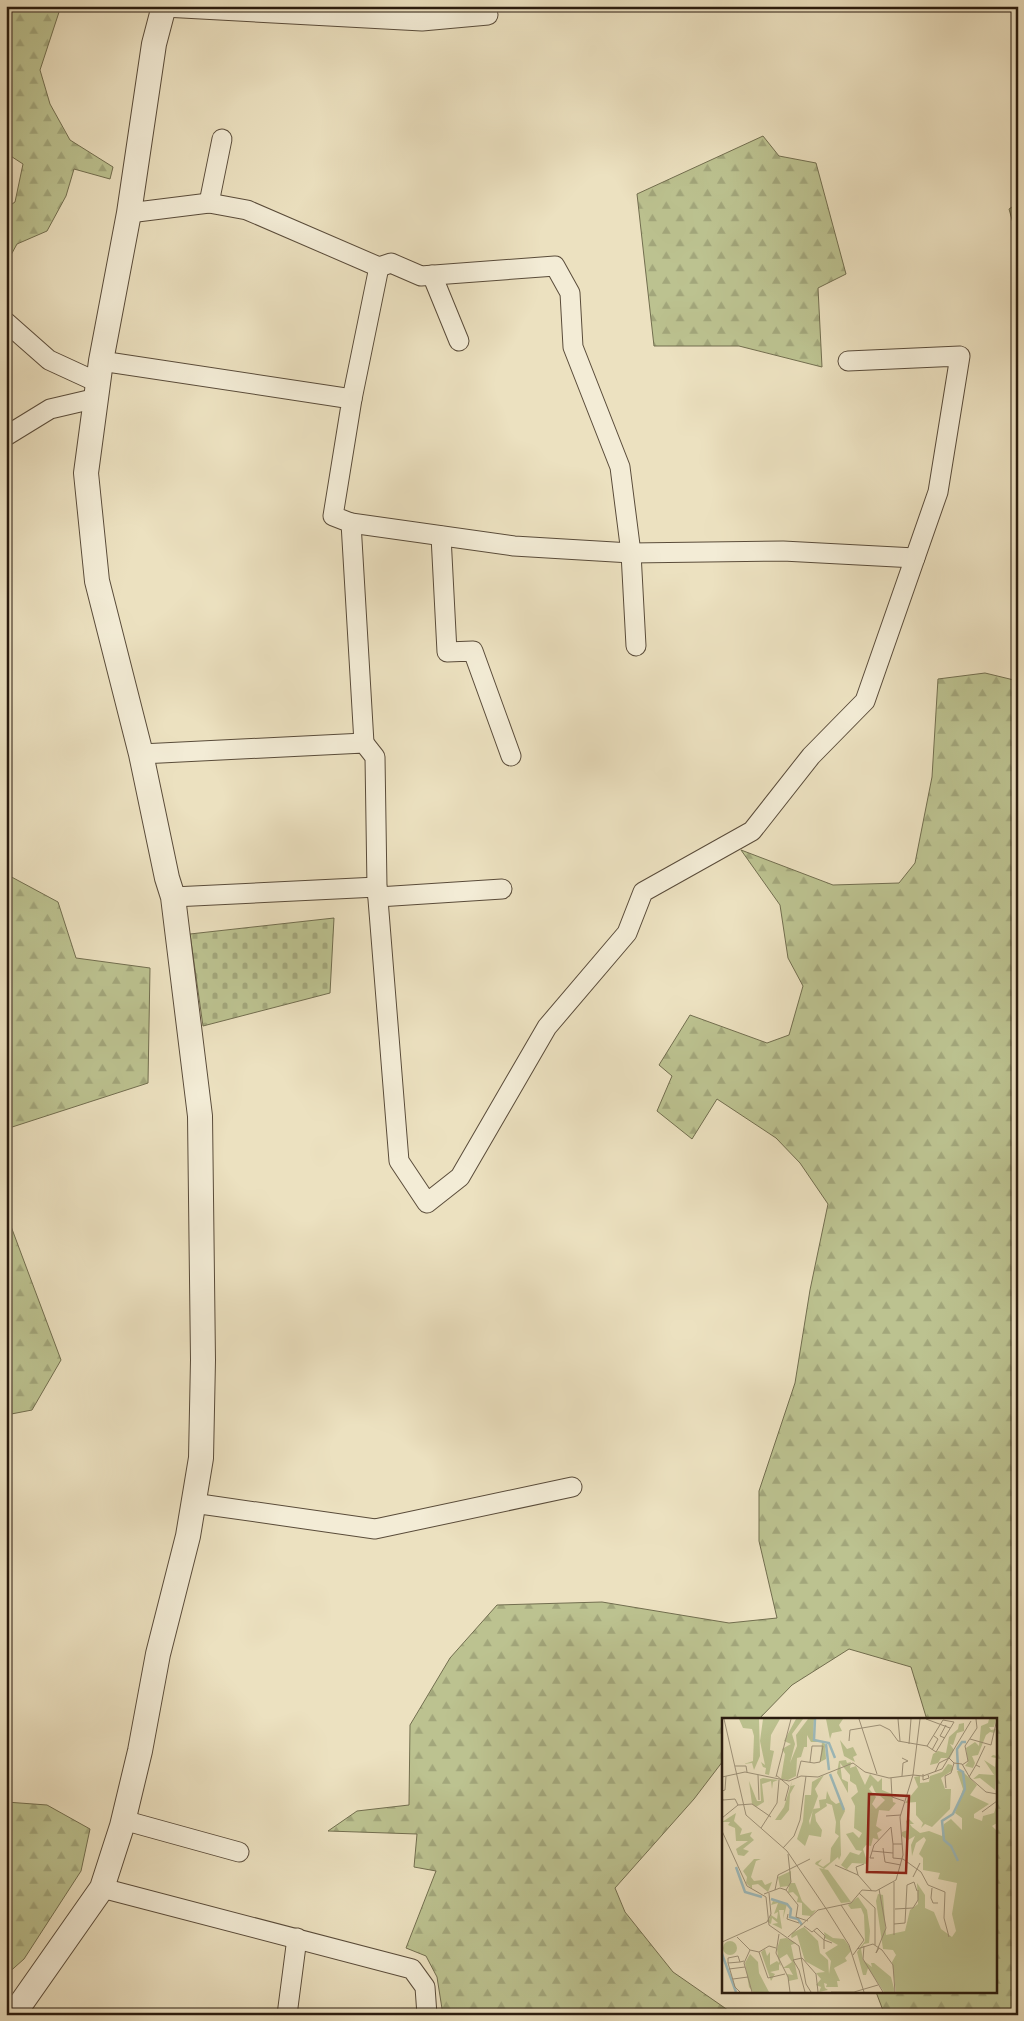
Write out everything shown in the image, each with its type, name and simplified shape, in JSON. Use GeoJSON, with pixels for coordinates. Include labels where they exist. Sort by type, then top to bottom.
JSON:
{"type":"FeatureCollection","features":[{"type":"Feature","properties":{"kind":"street"},"geometry":{"type":"LineString","coordinates":[[13,2015],[102,1888],[123,1820],[140,1751],[158,1654],[188,1536],[200,1458],[202,1360],[200,1116],[174,897],[167,878],[141,754],[97,581],[86,474],[99,381],[129,213],[154,44],[164,7],[422,21],[488,15]]}},
{"type":"Feature","properties":{"kind":"street"},"geometry":{"type":"LineString","coordinates":[[209,202],[222,139]]}},
{"type":"Feature","properties":{"kind":"street"},"geometry":{"type":"LineString","coordinates":[[129,213],[209,202],[247,210],[379,267],[390,263],[421,276],[555,266],[570,293],[573,346],[620,467],[631,553],[636,646]]}},
{"type":"Feature","properties":{"kind":"street"},"geometry":{"type":"LineString","coordinates":[[379,267],[352,399],[333,516],[351,523],[514,546],[631,553],[783,552],[915,558]]}},
{"type":"Feature","properties":{"kind":"street"},"geometry":{"type":"LineString","coordinates":[[432,275],[459,341]]}},
{"type":"Feature","properties":{"kind":"street"},"geometry":{"type":"LineString","coordinates":[[6,322],[49,360],[99,381],[352,399]]}},
{"type":"Feature","properties":{"kind":"street"},"geometry":{"type":"LineString","coordinates":[[351,523],[364,743],[375,757],[378,892],[399,1161],[428,1203],[460,1177],[547,1027],[627,933],[643,892],[752,831],[811,756],[865,701],[938,492],[960,356],[848,361]]}},
{"type":"Feature","properties":{"kind":"street"},"geometry":{"type":"LineString","coordinates":[[6,436],[99,381]]}},
{"type":"Feature","properties":{"kind":"street"},"geometry":{"type":"LineString","coordinates":[[441,536],[447,652],[473,651],[512,756]]}},
{"type":"Feature","properties":{"kind":"street"},"geometry":{"type":"LineString","coordinates":[[141,754],[364,743]]}},
{"type":"Feature","properties":{"kind":"street"},"geometry":{"type":"LineString","coordinates":[[174,897],[502,889]]}},
{"type":"Feature","properties":{"kind":"street"},"geometry":{"type":"LineString","coordinates":[[193,1503],[375,1529],[572,1487]]}},
{"type":"Feature","properties":{"kind":"street"},"geometry":{"type":"LineString","coordinates":[[123,1820],[239,1852]]}},
{"type":"Feature","properties":{"kind":"street"},"geometry":{"type":"LineString","coordinates":[[102,1888],[412,1969],[425,1987],[427,2015]]}},
{"type":"Feature","properties":{"kind":"street"},"geometry":{"type":"LineString","coordinates":[[287,2015],[297,1938]]}},
{"type":"Feature","properties":{"kind":"green space"},"geometry":{"type":"Polygon","coordinates":[[[6,6],[61,6],[40,70],[50,104],[70,140],[113,167],[110,179],[74,169],[66,196],[47,231],[17,244],[6,264],[6,208],[15,202],[23,164],[6,153],[6,6]]]}},
{"type":"Feature","properties":{"kind":"green space"},"geometry":{"type":"Polygon","coordinates":[[[763,136],[779,156],[816,163],[846,274],[818,288],[822,367],[739,346],[654,346],[637,194],[763,136]]]}},
{"type":"Feature","properties":{"kind":"green space"},"geometry":{"type":"Polygon","coordinates":[[[1018,203],[1018,241],[1009,209],[1018,203]]]}},
{"type":"Feature","properties":{"kind":"green space"},"geometry":{"type":"Polygon","coordinates":[[[985,673],[1018,681],[1018,2015],[884,2013],[877,1994],[996,1994],[996,1718],[926,1718],[911,1667],[849,1649],[792,1685],[760,1718],[722,1718],[722,1762],[694,1799],[615,1888],[625,1912],[673,1972],[735,2015],[443,2015],[437,1977],[426,1956],[406,1948],[436,1871],[414,1867],[417,1834],[328,1831],[357,1811],[409,1805],[410,1725],[450,1658],[497,1605],[602,1602],[729,1623],[777,1618],[759,1541],[759,1491],[795,1383],[810,1290],[828,1204],[800,1163],[776,1138],[717,1099],[692,1139],[657,1111],[672,1076],[659,1065],[690,1015],[767,1043],[789,1035],[803,986],[788,958],[780,905],[741,850],[833,885],[899,883],[915,863],[932,777],[938,679],[985,673]]]}},
{"type":"Feature","properties":{"kind":"green space"},"geometry":{"type":"Polygon","coordinates":[[[6,874],[58,902],[76,958],[150,968],[148,1083],[6,1129],[6,874]]]}},
{"type":"Feature","properties":{"kind":"green space"},"geometry":{"type":"Polygon","coordinates":[[[334,918],[330,993],[203,1026],[190,934],[334,918]]]}},
{"type":"Feature","properties":{"kind":"green space"},"geometry":{"type":"Polygon","coordinates":[[[6,1213],[61,1360],[32,1410],[6,1415],[6,1213]]]}},
{"type":"Feature","properties":{"kind":"green space"},"geometry":{"type":"Polygon","coordinates":[[[6,1802],[47,1805],[90,1829],[81,1871],[24,1959],[6,1975],[6,1802]]]}}]}
